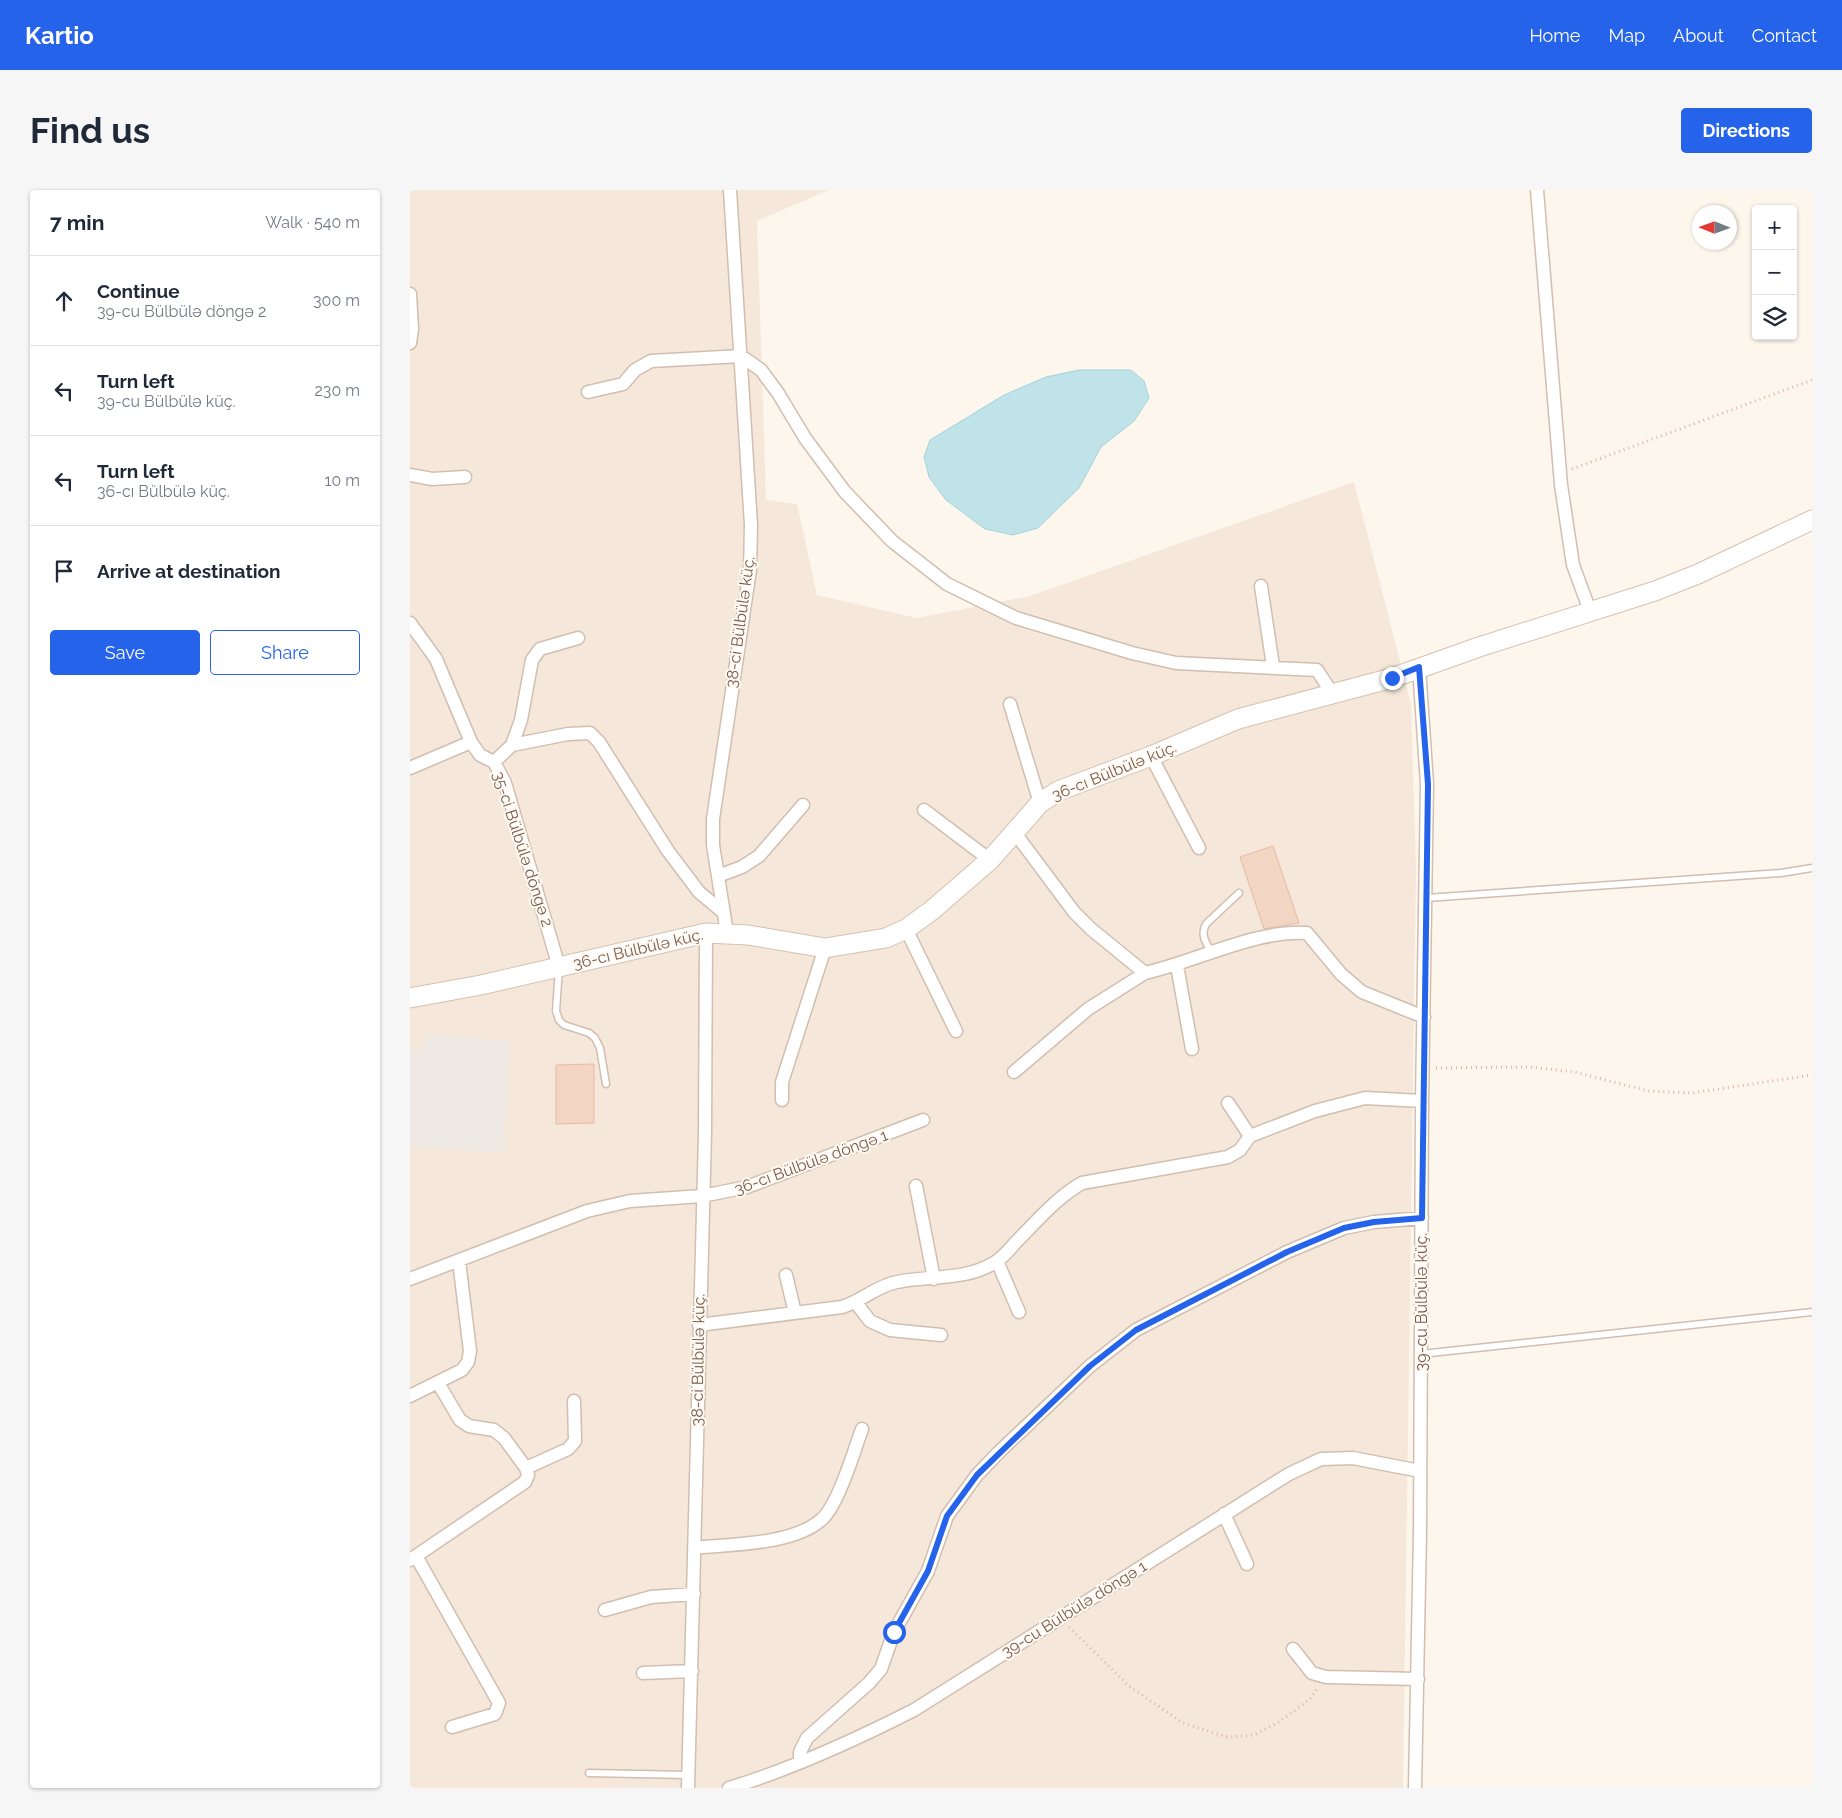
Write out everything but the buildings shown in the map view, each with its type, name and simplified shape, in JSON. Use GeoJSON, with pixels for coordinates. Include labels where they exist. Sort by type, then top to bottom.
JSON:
{"type":"FeatureCollection","features":[{"type":"Feature","properties":{"kind":"street","name":"38-ci Bülbülə küç."},"geometry":{"type":"LineString","coordinates":[[727,933],[713,845],[713,819],[750,570],[750,525],[741,356],[733,267],[730,190]]}},
{"type":"Feature","properties":{"kind":"street"},"geometry":{"type":"LineString","coordinates":[[1538,190],[1560,473],[1573,565],[1590,611]]}},
{"type":"Feature","properties":{"kind":"street"},"geometry":{"type":"LineString","coordinates":[[410,294],[412,329],[410,343]]}},
{"type":"Feature","properties":{"kind":"street"},"geometry":{"type":"LineString","coordinates":[[588,392],[624,384],[634,370],[651,361],[741,356],[761,370],[778,393],[805,438],[845,492],[892,541],[947,584],[1016,618],[1132,653],[1176,663],[1273,666],[1317,670],[1332,692]]}},
{"type":"Feature","properties":{"kind":"street"},"geometry":{"type":"LineString","coordinates":[[410,476],[432,479],[465,477]]}},
{"type":"Feature","properties":{"kind":"street","name":"36-cı Bülbülə küç."},"geometry":{"type":"LineString","coordinates":[[411,996],[481,985],[706,933],[727,933],[825,948],[886,938],[906,929],[931,911],[990,860],[1015,833],[1027,815],[1040,803],[1058,791],[1151,756],[1238,719],[1332,692],[1392,678],[1419,667],[1655,591],[1698,574],[1812,520]]}},
{"type":"Feature","properties":{"kind":"street"},"geometry":{"type":"LineString","coordinates":[[1261,586],[1273,666]]}},
{"type":"Feature","properties":{"kind":"street","name":"35-ci Bülbülə döngə 2"},"geometry":{"type":"LineString","coordinates":[[410,623],[436,659],[471,742],[480,755],[494,762],[505,783],[559,967]]}},
{"type":"Feature","properties":{"kind":"street"},"geometry":{"type":"LineString","coordinates":[[494,762],[512,745],[521,720],[532,660],[540,648],[578,638]]}},
{"type":"Feature","properties":{"kind":"street","name":"39-cu Bülbülə küç."},"geometry":{"type":"LineString","coordinates":[[1414,1788],[1418,1679],[1422,1354],[1422,1101],[1428,784],[1419,667]]}},
{"type":"Feature","properties":{"kind":"street"},"geometry":{"type":"LineString","coordinates":[[1010,704],[1040,803]]}},
{"type":"Feature","properties":{"kind":"street"},"geometry":{"type":"LineString","coordinates":[[512,745],[568,734],[590,733],[599,742],[668,851],[699,892],[724,913]]}},
{"type":"Feature","properties":{"kind":"street"},"geometry":{"type":"LineString","coordinates":[[410,768],[471,742]]}},
{"type":"Feature","properties":{"kind":"street"},"geometry":{"type":"LineString","coordinates":[[1151,756],[1199,848]]}},
{"type":"Feature","properties":{"kind":"street"},"geometry":{"type":"LineString","coordinates":[[718,876],[742,867],[759,856],[803,805]]}},
{"type":"Feature","properties":{"kind":"street"},"geometry":{"type":"LineString","coordinates":[[924,810],[990,860]]}},
{"type":"Feature","properties":{"kind":"street"},"geometry":{"type":"LineString","coordinates":[[1015,833],[1074,912],[1091,929],[1145,973]]}},
{"type":"Feature","properties":{"kind":"street"},"geometry":{"type":"LineString","coordinates":[[906,929],[956,1031]]}},
{"type":"Feature","properties":{"kind":"street"},"geometry":{"type":"LineString","coordinates":[[1014,1072],[1088,1008],[1145,973],[1177,966],[1268,936],[1293,932],[1307,933],[1341,974],[1362,992],[1424,1017]]}},
{"type":"Feature","properties":{"kind":"street","name":"38-ci Bülbülə küç."},"geometry":{"type":"LineString","coordinates":[[688,1782],[694,1594],[702,1196],[705,1143],[706,933]]}},
{"type":"Feature","properties":{"kind":"street"},"geometry":{"type":"LineString","coordinates":[[782,1100],[782,1082],[825,948]]}},
{"type":"Feature","properties":{"kind":"street"},"geometry":{"type":"LineString","coordinates":[[1177,966],[1192,1049]]}},
{"type":"Feature","properties":{"kind":"street"},"geometry":{"type":"LineString","coordinates":[[699,1325],[842,1307],[856,1303],[876,1289],[898,1282],[957,1277],[982,1270],[997,1262],[1065,1193],[1082,1184],[1228,1157],[1240,1150],[1250,1136],[1315,1111],[1365,1098],[1422,1101]]}},
{"type":"Feature","properties":{"kind":"street"},"geometry":{"type":"LineString","coordinates":[[1228,1103],[1250,1136]]}},
{"type":"Feature","properties":{"kind":"street","name":"36-cı Bülbülə döngə 1"},"geometry":{"type":"LineString","coordinates":[[410,1280],[587,1211],[630,1201],[702,1196],[747,1188],[923,1120]]}},
{"type":"Feature","properties":{"kind":"street"},"geometry":{"type":"LineString","coordinates":[[916,1186],[934,1279]]}},
{"type":"Feature","properties":{"kind":"street"},"geometry":{"type":"LineString","coordinates":[[800,1761],[800,1752],[807,1738],[869,1683],[881,1669],[894,1632],[928,1571],[947,1516],[977,1475],[1090,1366],[1136,1330],[1287,1252],[1344,1228],[1374,1222],[1422,1218]]}},
{"type":"Feature","properties":{"kind":"street"},"geometry":{"type":"LineString","coordinates":[[410,1396],[462,1370],[468,1362],[470,1351],[459,1261]]}},
{"type":"Feature","properties":{"kind":"street"},"geometry":{"type":"LineString","coordinates":[[997,1262],[1018,1312]]}},
{"type":"Feature","properties":{"kind":"street"},"geometry":{"type":"LineString","coordinates":[[786,1276],[795,1313]]}},
{"type":"Feature","properties":{"kind":"street"},"geometry":{"type":"LineString","coordinates":[[856,1303],[870,1321],[890,1330],[941,1335]]}},
{"type":"Feature","properties":{"kind":"street"},"geometry":{"type":"LineString","coordinates":[[438,1383],[460,1420],[469,1426],[494,1430],[504,1438],[526,1468],[528,1475],[524,1482],[413,1558],[499,1703],[496,1714],[452,1727]]}},
{"type":"Feature","properties":{"kind":"street"},"geometry":{"type":"LineString","coordinates":[[526,1468],[568,1449],[575,1441],[574,1401]]}},
{"type":"Feature","properties":{"kind":"street"},"geometry":{"type":"LineString","coordinates":[[694,1548],[766,1540],[796,1534],[822,1520],[836,1497],[862,1429]]}},
{"type":"Feature","properties":{"kind":"street","name":"39-cu Bülbülə döngə 1"},"geometry":{"type":"LineString","coordinates":[[730,1788],[756,1780],[871,1732],[914,1710],[1224,1514],[1289,1474],[1321,1459],[1352,1458],[1420,1471]]}},
{"type":"Feature","properties":{"kind":"street"},"geometry":{"type":"LineString","coordinates":[[1224,1514],[1248,1564]]}},
{"type":"Feature","properties":{"kind":"street"},"geometry":{"type":"LineString","coordinates":[[605,1610],[651,1597],[694,1594]]}},
{"type":"Feature","properties":{"kind":"street"},"geometry":{"type":"LineString","coordinates":[[1293,1649],[1312,1673],[1326,1677],[1418,1679]]}},
{"type":"Feature","properties":{"kind":"street"},"geometry":{"type":"LineString","coordinates":[[643,1673],[692,1671]]}},
{"type":"Feature","properties":{"kind":"lane"},"geometry":{"type":"LineString","coordinates":[[1426,898],[1781,873],[1812,868]]}},
{"type":"Feature","properties":{"kind":"lane"},"geometry":{"type":"LineString","coordinates":[[1212,953],[1203,939],[1203,930],[1206,924],[1239,893]]}},
{"type":"Feature","properties":{"kind":"lane"},"geometry":{"type":"LineString","coordinates":[[559,967],[556,1011],[564,1025],[589,1033],[595,1038],[600,1048],[606,1084]]}},
{"type":"Feature","properties":{"kind":"lane"},"geometry":{"type":"LineString","coordinates":[[1422,1354],[1812,1312]]}},
{"type":"Feature","properties":{"kind":"lane"},"geometry":{"type":"LineString","coordinates":[[590,1773],[688,1782]]}},
{"type":"Feature","properties":{"kind":"path"},"geometry":{"type":"LineString","coordinates":[[1560,473],[1812,380]]}},
{"type":"Feature","properties":{"kind":"path"},"geometry":{"type":"LineString","coordinates":[[1423,1068],[1529,1067],[1574,1072],[1649,1091],[1692,1093],[1812,1075]]}},
{"type":"Feature","properties":{"kind":"path"},"geometry":{"type":"LineString","coordinates":[[1059,1618],[1130,1687],[1183,1723],[1226,1737],[1254,1735],[1279,1722],[1310,1699],[1326,1677]]}},
{"type":"Feature","properties":{"kind":"shaded area"},"geometry":{"type":"Polygon","coordinates":[[[410,190],[829,190],[757,221],[766,500],[797,504],[817,595],[917,618],[1030,596],[1354,482],[1411,704],[1416,869],[1403,1788],[410,1788],[410,190]]]}},
{"type":"Feature","properties":{"kind":"shaded area"},"geometry":{"type":"Polygon","coordinates":[[[425,1035],[511,1041],[503,1153],[410,1147],[410,1050],[424,1051],[425,1035]]]}},
{"type":"Feature","properties":{"kind":"water"},"geometry":{"type":"Polygon","coordinates":[[[1079,370],[1131,370],[1144,381],[1149,398],[1134,421],[1101,447],[1079,488],[1038,528],[1013,535],[985,529],[946,500],[929,477],[924,457],[930,440],[1004,395],[1046,377],[1079,370]]]}},
{"type":"Feature","properties":{"kind":"route"},"geometry":{"type":"LineString","coordinates":[[894,1632],[928,1571],[947,1516],[977,1475],[1090,1366],[1136,1330],[1287,1252],[1344,1228],[1374,1222],[1422,1218],[1422,1101],[1428,784],[1419,667],[1392,678]]}}]}
